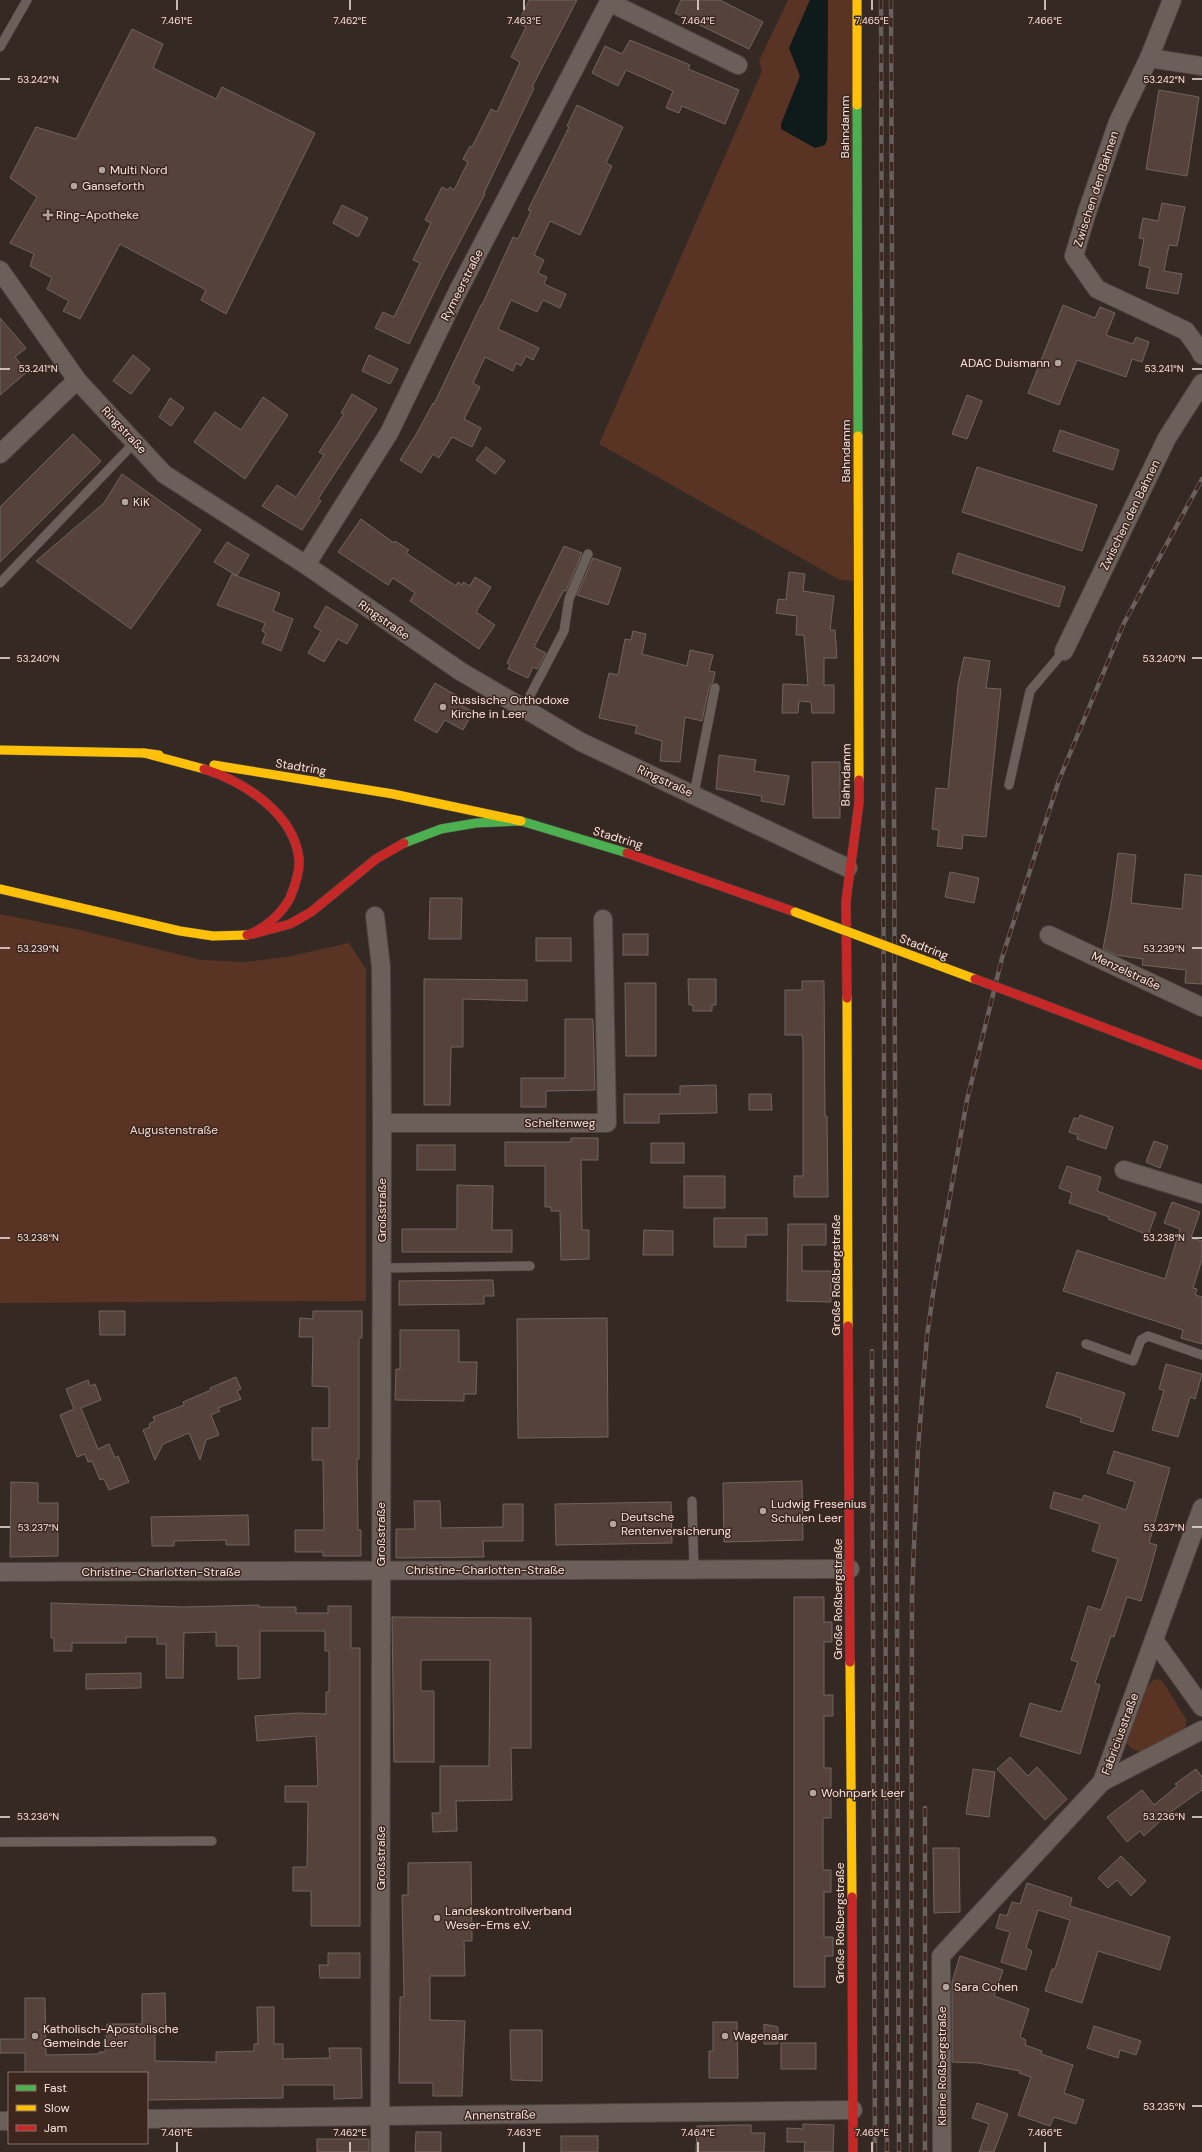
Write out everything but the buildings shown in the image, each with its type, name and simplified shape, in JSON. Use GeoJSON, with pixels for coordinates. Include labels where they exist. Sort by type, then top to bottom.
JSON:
{"type":"FeatureCollection","features":[{"type":"Feature","properties":{"kind":"main road","name":"Bahndamm"},"geometry":{"type":"LineString","coordinates":[[846,901],[848,868],[854,844],[859,804],[857,0]]}},
{"type":"Feature","properties":{"kind":"main road","name":"Stadtring"},"geometry":{"type":"LineString","coordinates":[[0,750],[144,753],[393,794],[521,821],[640,857],[795,912],[1202,1065]]}},
{"type":"Feature","properties":{"kind":"main road"},"geometry":{"type":"LineString","coordinates":[[144,753],[213,772],[251,790],[278,815],[295,839],[299,858],[296,881],[288,905],[272,919],[248,935]]}},
{"type":"Feature","properties":{"kind":"main road"},"geometry":{"type":"LineString","coordinates":[[0,889],[167,928],[199,934],[248,935],[290,924],[311,912],[376,859],[406,842],[441,829],[476,824],[521,821]]}},
{"type":"Feature","properties":{"kind":"main road","name":"Große Roßbergstraße"},"geometry":{"type":"LineString","coordinates":[[846,901],[853,2152]]}},
{"type":"Feature","properties":{"kind":"street","name":"Zwischen den Bahnen"},"geometry":{"type":"LineString","coordinates":[[1172,0],[1149,58],[1118,122],[1087,212],[1074,256],[1097,289],[1186,331],[1199,348],[1202,355]]}},
{"type":"Feature","properties":{"kind":"street"},"geometry":{"type":"LineString","coordinates":[[609,1],[738,65]]}},
{"type":"Feature","properties":{"kind":"street","name":"Rymeerstraße"},"geometry":{"type":"LineString","coordinates":[[306,565],[389,433],[458,292],[609,1]]}},
{"type":"Feature","properties":{"kind":"street"},"geometry":{"type":"LineString","coordinates":[[1149,58],[1202,66]]}},
{"type":"Feature","properties":{"kind":"street","name":"Ringstraße"},"geometry":{"type":"LineString","coordinates":[[0,270],[77,380],[164,474],[306,565],[460,671],[523,709],[581,742],[848,868]]}},
{"type":"Feature","properties":{"kind":"street"},"geometry":{"type":"LineString","coordinates":[[0,453],[77,380]]}},
{"type":"Feature","properties":{"kind":"street","name":"Zwischen den Bahnen"},"geometry":{"type":"LineString","coordinates":[[1064,651],[1168,438],[1202,383]]}},
{"type":"Feature","properties":{"kind":"street","name":"Großstraße"},"geometry":{"type":"LineString","coordinates":[[375,916],[381,966],[382,1123],[380,2152]]}},
{"type":"Feature","properties":{"kind":"street","name":"Scheltenweg"},"geometry":{"type":"LineString","coordinates":[[382,1123],[607,1123],[603,919]]}},
{"type":"Feature","properties":{"kind":"street","name":"Menzelstraße"},"geometry":{"type":"LineString","coordinates":[[1049,935],[1202,1007]]}},
{"type":"Feature","properties":{"kind":"street"},"geometry":{"type":"LineString","coordinates":[[1124,1170],[1202,1194]]}},
{"type":"Feature","properties":{"kind":"street","name":"Fabriciusstraße"},"geometry":{"type":"LineString","coordinates":[[941,1956],[1102,1782],[1202,1508]]}},
{"type":"Feature","properties":{"kind":"street","name":"Christine-Charlotten-Straße"},"geometry":{"type":"LineString","coordinates":[[0,1572],[850,1569]]}},
{"type":"Feature","properties":{"kind":"street"},"geometry":{"type":"LineString","coordinates":[[1154,1640],[1202,1707]]}},
{"type":"Feature","properties":{"kind":"street"},"geometry":{"type":"LineString","coordinates":[[1102,1782],[1202,1730]]}},
{"type":"Feature","properties":{"kind":"street","name":"Kleine Roßbergstraße"},"geometry":{"type":"LineString","coordinates":[[941,1956],[942,2152]]}},
{"type":"Feature","properties":{"kind":"street","name":"Annenstraße"},"geometry":{"type":"LineString","coordinates":[[148,2119],[853,2110]]}},
{"type":"Feature","properties":{"kind":"lane"},"geometry":{"type":"LineString","coordinates":[[0,46],[27,0]]}},
{"type":"Feature","properties":{"kind":"lane"},"geometry":{"type":"LineString","coordinates":[[0,583],[135,442]]}},
{"type":"Feature","properties":{"kind":"lane"},"geometry":{"type":"LineString","coordinates":[[523,709],[564,632],[569,599],[588,554]]}},
{"type":"Feature","properties":{"kind":"lane"},"geometry":{"type":"LineString","coordinates":[[1009,785],[1030,691],[1064,651]]}},
{"type":"Feature","properties":{"kind":"lane"},"geometry":{"type":"LineString","coordinates":[[694,794],[715,688]]}},
{"type":"Feature","properties":{"kind":"lane"},"geometry":{"type":"LineString","coordinates":[[382,1268],[530,1266]]}},
{"type":"Feature","properties":{"kind":"lane"},"geometry":{"type":"LineString","coordinates":[[1086,1344],[1133,1361],[1141,1340],[1148,1336],[1202,1355]]}},
{"type":"Feature","properties":{"kind":"lane"},"geometry":{"type":"LineString","coordinates":[[692,1501],[694,1570]]}},
{"type":"Feature","properties":{"kind":"lane"},"geometry":{"type":"LineString","coordinates":[[0,1842],[212,1841]]}},
{"type":"Feature","properties":{"kind":"green space"},"geometry":{"type":"Polygon","coordinates":[[[788,0],[810,0],[789,48],[799,69],[799,81],[821,147],[827,140],[828,0],[853,0],[856,581],[840,580],[599,444],[762,71],[759,61],[788,0]]]}},
{"type":"Feature","properties":{"kind":"green space","name":"Augustenstraße"},"geometry":{"type":"Polygon","coordinates":[[[0,914],[80,930],[201,960],[246,962],[291,956],[349,943],[366,969],[366,1301],[0,1303],[0,914]]]}},
{"type":"Feature","properties":{"kind":"green space"},"geometry":{"type":"Polygon","coordinates":[[[1159,1679],[1163,1682],[1186,1719],[1186,1725],[1183,1731],[1140,1752],[1131,1748],[1125,1741],[1148,1686],[1153,1680],[1159,1679]]]}},
{"type":"Feature","properties":{"kind":"shaded area"},"geometry":{"type":"Polygon","coordinates":[[[810,0],[828,0],[827,140],[825,145],[815,148],[781,129],[781,124],[800,76],[789,48],[810,0]]]}},
{"type":"Feature","properties":{"kind":"railway"},"geometry":{"type":"LineString","coordinates":[[881,0],[887,2152]]}},
{"type":"Feature","properties":{"kind":"railway"},"geometry":{"type":"LineString","coordinates":[[891,0],[899,2152]]}},
{"type":"Feature","properties":{"kind":"railway"},"geometry":{"type":"LineString","coordinates":[[911,2152],[912,1594],[918,1448],[927,1336],[935,1280],[967,1100],[1002,958],[1059,780],[1124,623],[1202,479]]}},
{"type":"Feature","properties":{"kind":"railway"},"geometry":{"type":"LineString","coordinates":[[872,1351],[875,2152]]}},
{"type":"Feature","properties":{"kind":"railway"},"geometry":{"type":"LineString","coordinates":[[925,1808],[925,2152]]}},
{"type":"Feature","properties":{"kind":"traffic: fast"},"geometry":{"type":"LineString","coordinates":[[857,105],[858,436]]}},
{"type":"Feature","properties":{"kind":"traffic: fast"},"geometry":{"type":"LineString","coordinates":[[404,843],[441,829],[476,823],[521,821],[627,853]]}},
{"type":"Feature","properties":{"kind":"traffic: slow"},"geometry":{"type":"LineString","coordinates":[[857,0],[857,105]]}},
{"type":"Feature","properties":{"kind":"traffic: slow"},"geometry":{"type":"LineString","coordinates":[[858,436],[859,780]]}},
{"type":"Feature","properties":{"kind":"traffic: slow"},"geometry":{"type":"LineString","coordinates":[[0,750],[144,753],[159,755]]}},
{"type":"Feature","properties":{"kind":"traffic: slow"},"geometry":{"type":"LineString","coordinates":[[144,753],[204,769]]}},
{"type":"Feature","properties":{"kind":"traffic: slow"},"geometry":{"type":"LineString","coordinates":[[214,765],[393,794],[521,821]]}},
{"type":"Feature","properties":{"kind":"traffic: slow"},"geometry":{"type":"LineString","coordinates":[[0,889],[180,931],[213,936],[247,935]]}},
{"type":"Feature","properties":{"kind":"traffic: slow"},"geometry":{"type":"LineString","coordinates":[[795,912],[975,979]]}},
{"type":"Feature","properties":{"kind":"traffic: slow"},"geometry":{"type":"LineString","coordinates":[[847,998],[848,1326]]}},
{"type":"Feature","properties":{"kind":"traffic: slow"},"geometry":{"type":"LineString","coordinates":[[850,1662],[852,1897]]}},
{"type":"Feature","properties":{"kind":"traffic: jam"},"geometry":{"type":"LineString","coordinates":[[204,769],[235,782],[265,802],[288,827],[295,842],[299,859],[299,869],[287,904],[266,925],[247,935]]}},
{"type":"Feature","properties":{"kind":"traffic: jam"},"geometry":{"type":"LineString","coordinates":[[847,998],[846,901],[859,803],[859,780]]}},
{"type":"Feature","properties":{"kind":"traffic: jam"},"geometry":{"type":"LineString","coordinates":[[253,934],[290,924],[311,912],[376,859],[404,843]]}},
{"type":"Feature","properties":{"kind":"traffic: jam"},"geometry":{"type":"LineString","coordinates":[[627,853],[795,912]]}},
{"type":"Feature","properties":{"kind":"traffic: jam"},"geometry":{"type":"LineString","coordinates":[[975,979],[1029,999]]}},
{"type":"Feature","properties":{"kind":"traffic: jam"},"geometry":{"type":"LineString","coordinates":[[1029,999],[1202,1065]]}},
{"type":"Feature","properties":{"kind":"traffic: jam"},"geometry":{"type":"LineString","coordinates":[[848,1326],[850,1662]]}},
{"type":"Feature","properties":{"kind":"traffic: jam"},"geometry":{"type":"LineString","coordinates":[[852,1897],[853,2152]]}},
{"type":"Feature","properties":{"kind":"place","name":"Multi Nord"},"geometry":{"type":"Point","coordinates":[102,170]}},
{"type":"Feature","properties":{"kind":"place","name":"Ganseforth"},"geometry":{"type":"Point","coordinates":[74,186]}},
{"type":"Feature","properties":{"kind":"place","name":"Ring-Apotheke"},"geometry":{"type":"Point","coordinates":[48,215]}},
{"type":"Feature","properties":{"kind":"place","name":"ADAC Duismann"},"geometry":{"type":"Point","coordinates":[1058,363]}},
{"type":"Feature","properties":{"kind":"place","name":"KiK"},"geometry":{"type":"Point","coordinates":[125,502]}},
{"type":"Feature","properties":{"kind":"place","name":"Russische Orthodoxe Kirche in Leer"},"geometry":{"type":"Point","coordinates":[443,707]}},
{"type":"Feature","properties":{"kind":"place","name":"Ludwig Fresenius Schulen Leer"},"geometry":{"type":"Point","coordinates":[763,1511]}},
{"type":"Feature","properties":{"kind":"place","name":"Deutsche Rentenversicherung"},"geometry":{"type":"Point","coordinates":[613,1524]}},
{"type":"Feature","properties":{"kind":"place","name":"Wohnpark Leer"},"geometry":{"type":"Point","coordinates":[813,1793]}},
{"type":"Feature","properties":{"kind":"place","name":"Landeskontrollverband Weser-Ems e.V."},"geometry":{"type":"Point","coordinates":[437,1918]}},
{"type":"Feature","properties":{"kind":"place","name":"Sara Cohen"},"geometry":{"type":"Point","coordinates":[946,1987]}},
{"type":"Feature","properties":{"kind":"place","name":"Katholisch-Apostolische Gemeinde Leer"},"geometry":{"type":"Point","coordinates":[35,2036]}},
{"type":"Feature","properties":{"kind":"place","name":"Wagenaar"},"geometry":{"type":"Point","coordinates":[725,2036]}}]}
